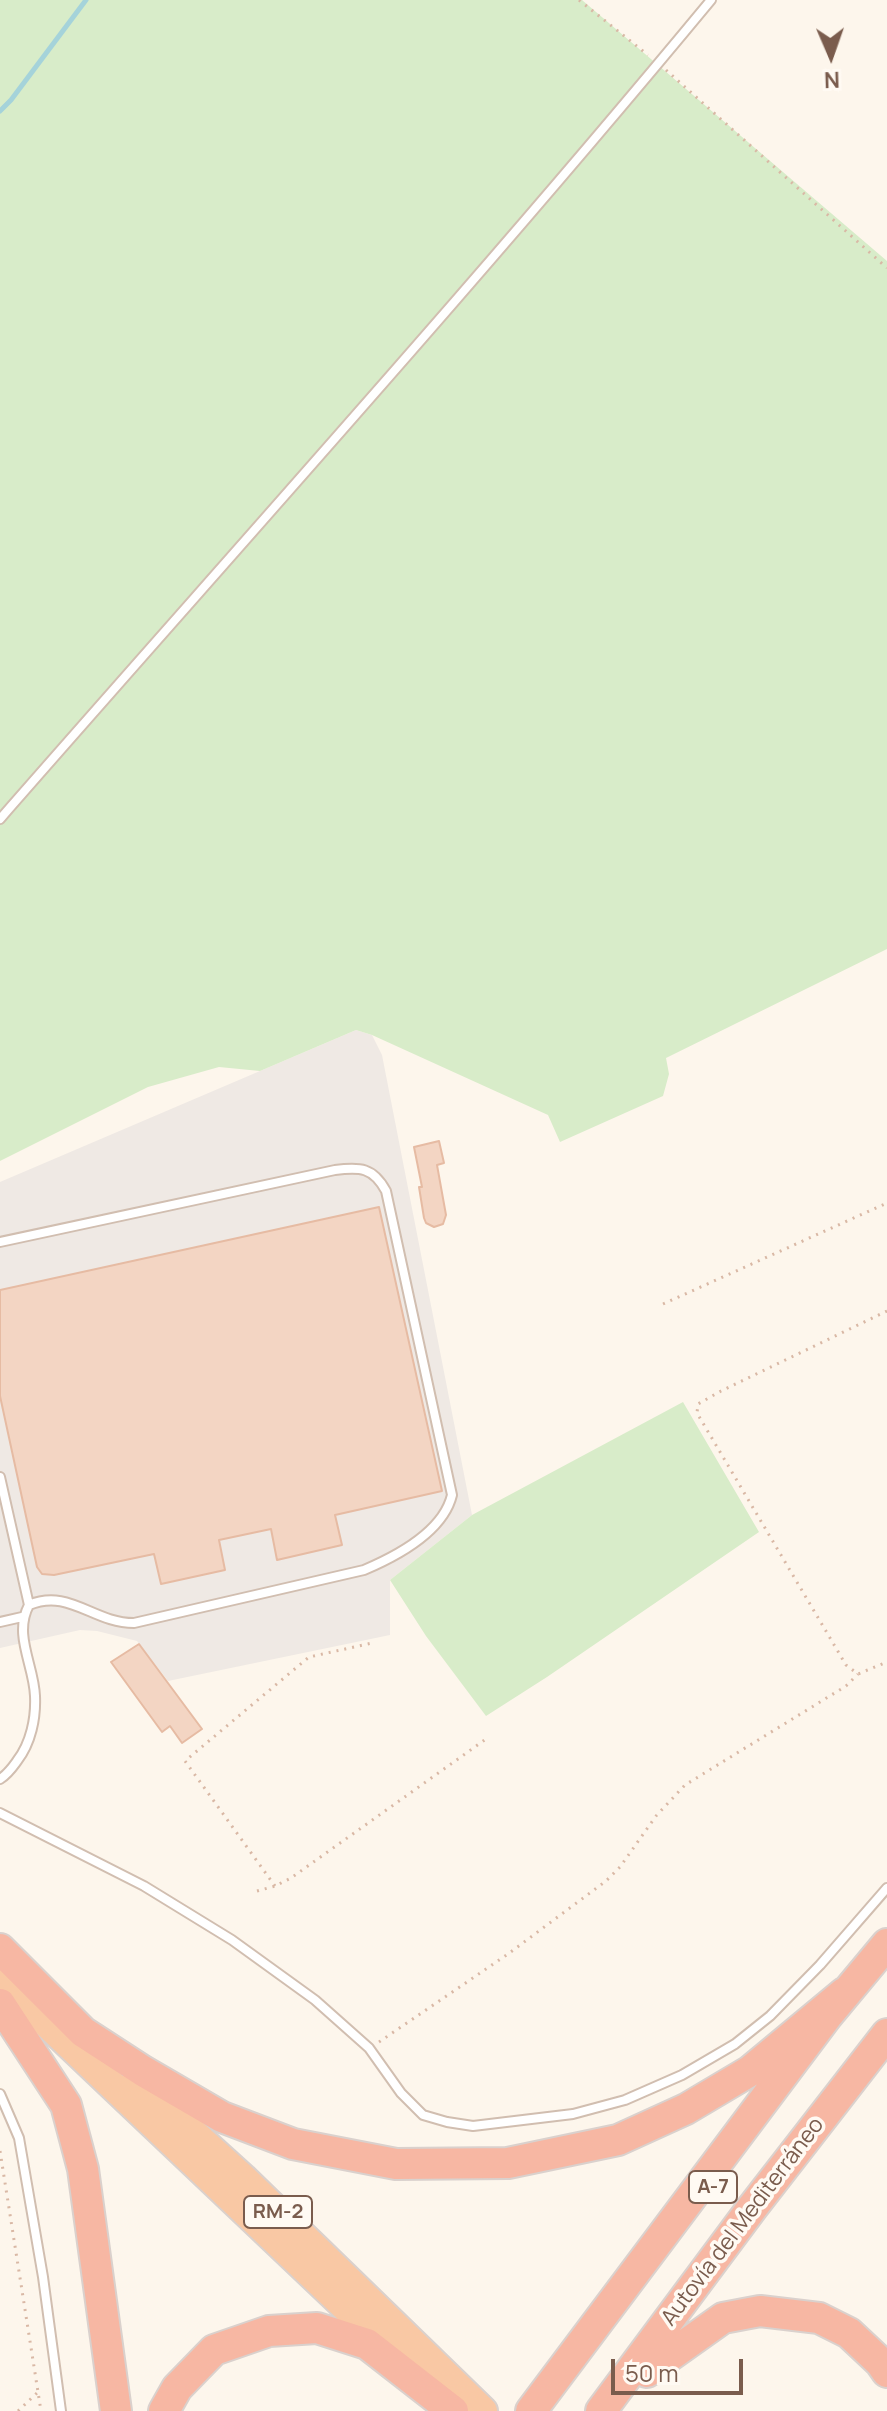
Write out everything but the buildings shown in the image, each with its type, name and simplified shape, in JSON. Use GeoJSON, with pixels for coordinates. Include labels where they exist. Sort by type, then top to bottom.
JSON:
{"type":"FeatureCollection","features":[{"type":"Feature","properties":{"kind":"highway"},"geometry":{"type":"LineString","coordinates":[[531,2411],[844,1993],[887,1944]]}},
{"type":"Feature","properties":{"kind":"highway","name":"RM-2"},"geometry":{"type":"LineString","coordinates":[[0,1949],[83,2032],[254,2189],[464,2408]]}},
{"type":"Feature","properties":{"kind":"highway","name":"Autovía del Mediterráneo"},"geometry":{"type":"LineString","coordinates":[[545,2411],[784,2092],[887,1967]]}},
{"type":"Feature","properties":{"kind":"highway","name":"RM-2"},"geometry":{"type":"LineString","coordinates":[[0,1979],[464,2408]]}},
{"type":"Feature","properties":{"kind":"highway"},"geometry":{"type":"LineString","coordinates":[[83,2032],[222,2117],[293,2144],[396,2164],[508,2163],[618,2140],[686,2109],[750,2071],[844,1993]]}},
{"type":"Feature","properties":{"kind":"highway"},"geometry":{"type":"LineString","coordinates":[[0,2004],[66,2105],[83,2169],[116,2411]]}},
{"type":"Feature","properties":{"kind":"highway","name":"Autovía del Mediterráneo"},"geometry":{"type":"LineString","coordinates":[[601,2411],[887,2034]]}},
{"type":"Feature","properties":{"kind":"highway"},"geometry":{"type":"LineString","coordinates":[[619,2411],[734,2252],[887,2063]]}},
{"type":"Feature","properties":{"kind":"highway"},"geometry":{"type":"LineString","coordinates":[[647,2372],[723,2318],[760,2311],[819,2318],[849,2333],[887,2372]]}},
{"type":"Feature","properties":{"kind":"highway"},"geometry":{"type":"LineString","coordinates":[[164,2411],[177,2388],[214,2350],[269,2331],[317,2328],[367,2344],[464,2408]]}},
{"type":"Feature","properties":{"kind":"lane"},"geometry":{"type":"LineString","coordinates":[[0,819],[288,492],[711,0]]}},
{"type":"Feature","properties":{"kind":"lane"},"geometry":{"type":"LineString","coordinates":[[0,1242],[335,1170],[364,1169],[378,1176],[386,1191],[452,1495],[440,1519],[390,1559],[338,1577],[134,1623],[111,1621],[64,1601],[52,1599],[29,1605]]}},
{"type":"Feature","properties":{"kind":"lane"},"geometry":{"type":"LineString","coordinates":[[0,1477],[29,1605],[22,1617],[23,1636],[35,1695],[33,1724],[25,1751],[0,1779]]}},
{"type":"Feature","properties":{"kind":"lane"},"geometry":{"type":"LineString","coordinates":[[0,1622],[22,1617]]}},
{"type":"Feature","properties":{"kind":"lane"},"geometry":{"type":"LineString","coordinates":[[0,1813],[144,1886],[232,1940],[315,2000],[369,2048],[401,2093],[423,2115],[473,2126],[573,2114],[625,2100],[682,2075],[735,2044],[770,2016],[820,1965],[887,1888]]}},
{"type":"Feature","properties":{"kind":"lane"},"geometry":{"type":"LineString","coordinates":[[0,2094],[19,2138],[43,2277],[61,2411]]}},
{"type":"Feature","properties":{"kind":"path"},"geometry":{"type":"LineString","coordinates":[[579,0],[658,64],[887,268]]}},
{"type":"Feature","properties":{"kind":"path"},"geometry":{"type":"LineString","coordinates":[[663,1304],[887,1203]]}},
{"type":"Feature","properties":{"kind":"path"},"geometry":{"type":"LineString","coordinates":[[858,1674],[846,1665],[697,1413],[698,1404],[721,1391],[887,1311]]}},
{"type":"Feature","properties":{"kind":"path"},"geometry":{"type":"LineString","coordinates":[[275,1886],[185,1761],[309,1657],[372,1643]]}},
{"type":"Feature","properties":{"kind":"path"},"geometry":{"type":"LineString","coordinates":[[369,2048],[508,1954],[606,1881],[620,1867],[656,1816],[685,1785],[846,1686],[858,1674],[887,1662]]}},
{"type":"Feature","properties":{"kind":"path"},"geometry":{"type":"LineString","coordinates":[[257,1891],[291,1878],[486,1739]]}},
{"type":"Feature","properties":{"kind":"path"},"geometry":{"type":"LineString","coordinates":[[0,2151],[41,2411]]}},
{"type":"Feature","properties":{"kind":"path"},"geometry":{"type":"LineString","coordinates":[[18,2411],[37,2393]]}},
{"type":"Feature","properties":{"kind":"shaded area"},"geometry":{"type":"Polygon","coordinates":[[[356,1030],[372,1035],[382,1055],[472,1515],[390,1580],[390,1635],[168,1681],[137,1641],[97,1631],[80,1630],[0,1648],[0,1182],[356,1030]]]}},
{"type":"Feature","properties":{"kind":"green space"},"geometry":{"type":"Polygon","coordinates":[[[0,0],[582,0],[887,261],[887,949],[666,1058],[669,1074],[663,1096],[560,1142],[548,1115],[356,1030],[260,1071],[219,1067],[148,1087],[0,1161],[0,0]]]}},
{"type":"Feature","properties":{"kind":"green space"},"geometry":{"type":"Polygon","coordinates":[[[683,1402],[759,1532],[486,1716],[426,1636],[390,1580],[472,1515],[683,1402]]]}},
{"type":"Feature","properties":{"kind":"waterway"},"geometry":{"type":"LineString","coordinates":[[0,111],[86,0]]}}]}
